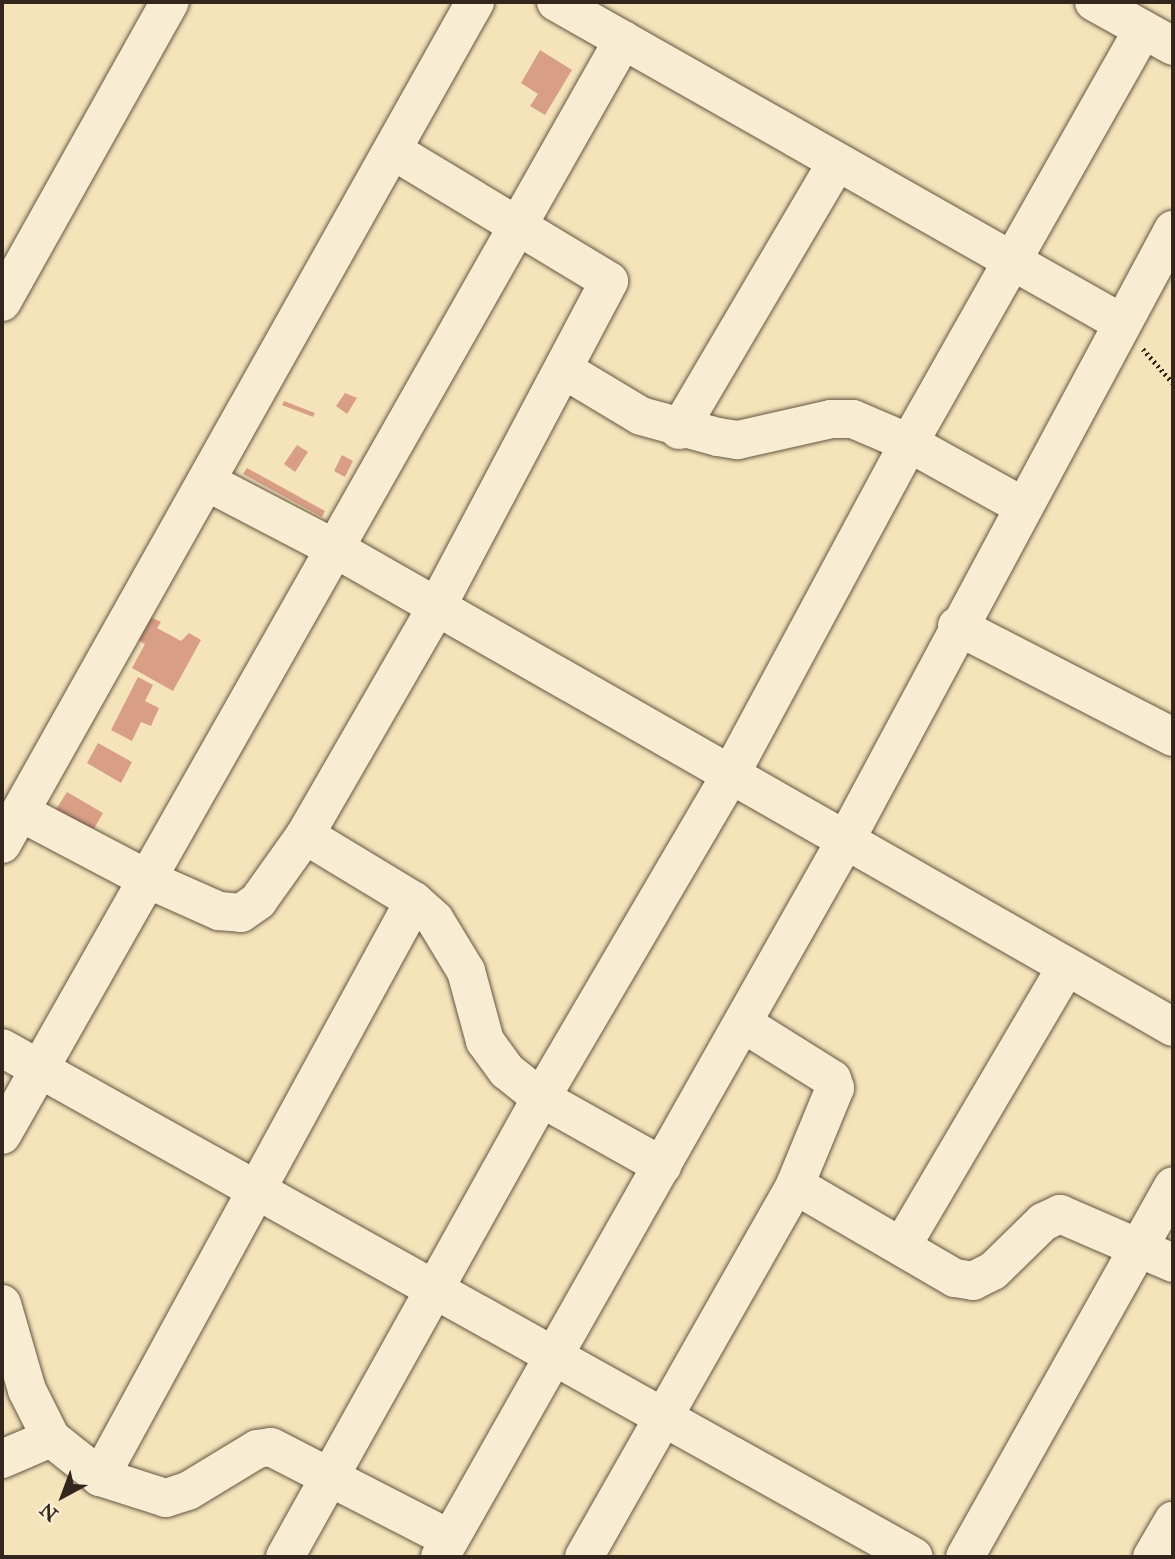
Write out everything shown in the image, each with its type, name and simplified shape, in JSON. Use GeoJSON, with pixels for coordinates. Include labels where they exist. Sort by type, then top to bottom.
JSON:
{"type":"FeatureCollection","features":[{"type":"Feature","properties":{"kind":"street"},"geometry":{"type":"LineString","coordinates":[[2,302],[170,2]]}},
{"type":"Feature","properties":{"kind":"street"},"geometry":{"type":"LineString","coordinates":[[392,150],[520,223],[609,281],[566,371],[435,610],[305,835],[258,901],[241,913],[219,911],[148,879],[11,828],[475,2]]}},
{"type":"Feature","properties":{"kind":"street"},"geometry":{"type":"LineString","coordinates":[[556,2],[1120,322]]}},
{"type":"Feature","properties":{"kind":"street"},"geometry":{"type":"LineString","coordinates":[[285,1557],[541,1098],[729,777],[909,443],[1012,260],[1158,38],[1094,2]]}},
{"type":"Feature","properties":{"kind":"street"},"geometry":{"type":"LineString","coordinates":[[2,1135],[623,40]]}},
{"type":"Feature","properties":{"kind":"street"},"geometry":{"type":"LineString","coordinates":[[679,430],[837,162]]}},
{"type":"Feature","properties":{"kind":"street"},"geometry":{"type":"LineString","coordinates":[[2,1304],[27,1390],[51,1438],[100,1477],[166,1498],[188,1491],[257,1449],[271,1447],[331,1474],[445,1548],[744,1024],[844,843],[1021,505],[1173,230]]}},
{"type":"Feature","properties":{"kind":"street"},"geometry":{"type":"LineString","coordinates":[[566,371],[641,416],[679,430],[738,440],[831,419],[853,419],[909,443],[1021,505]]}},
{"type":"Feature","properties":{"kind":"street"},"geometry":{"type":"LineString","coordinates":[[207,482],[334,548],[435,610],[1173,1027]]}},
{"type":"Feature","properties":{"kind":"street"},"geometry":{"type":"LineString","coordinates":[[957,626],[1173,737]]}},
{"type":"Feature","properties":{"kind":"street"},"geometry":{"type":"LineString","coordinates":[[305,835],[414,901],[456,950],[494,1058],[541,1098],[662,1166]]}},
{"type":"Feature","properties":{"kind":"street"},"geometry":{"type":"LineString","coordinates":[[100,1477],[414,901]]}},
{"type":"Feature","properties":{"kind":"street"},"geometry":{"type":"LineString","coordinates":[[903,1244],[1066,967]]}},
{"type":"Feature","properties":{"kind":"street"},"geometry":{"type":"LineString","coordinates":[[584,1557],[665,1422],[795,1185],[836,1083],[744,1024]]}},
{"type":"Feature","properties":{"kind":"street"},"geometry":{"type":"LineString","coordinates":[[2,1048],[555,1356],[665,1422],[914,1557]]}},
{"type":"Feature","properties":{"kind":"street"},"geometry":{"type":"LineString","coordinates":[[795,1185],[903,1244],[955,1278],[973,1281],[993,1271],[1043,1222],[1060,1214],[1139,1245],[1173,1264]]}},
{"type":"Feature","properties":{"kind":"street"},"geometry":{"type":"LineString","coordinates":[[965,1557],[1173,1186]]}},
{"type":"Feature","properties":{"kind":"street"},"geometry":{"type":"LineString","coordinates":[[2,1459],[51,1438]]}},
{"type":"Feature","properties":{"kind":"street"},"geometry":{"type":"LineString","coordinates":[[1152,1557],[1173,1521]]}},
{"type":"Feature","properties":{"kind":"building"},"geometry":{"type":"Polygon","coordinates":[[[540,50],[572,70],[545,115],[530,106],[538,94],[521,83],[540,50]]]}},
{"type":"Feature","properties":{"kind":"building"},"geometry":{"type":"Polygon","coordinates":[[[345,393],[357,398],[347,414],[336,406],[345,393]]]}},
{"type":"Feature","properties":{"kind":"building"},"geometry":{"type":"Polygon","coordinates":[[[284,401],[315,413],[313,417],[282,405],[284,401]]]}},
{"type":"Feature","properties":{"kind":"building"},"geometry":{"type":"Polygon","coordinates":[[[297,445],[308,452],[295,472],[284,464],[297,445]]]}},
{"type":"Feature","properties":{"kind":"building"},"geometry":{"type":"Polygon","coordinates":[[[342,455],[353,461],[345,477],[334,471],[342,455]]]}},
{"type":"Feature","properties":{"kind":"building"},"geometry":{"type":"Polygon","coordinates":[[[247,468],[325,511],[322,517],[243,474],[247,468]]]}},
{"type":"Feature","properties":{"kind":"building"},"geometry":{"type":"Polygon","coordinates":[[[149,616],[161,622],[157,628],[181,641],[189,633],[201,640],[173,691],[132,668],[145,644],[136,639],[149,616]]]}},
{"type":"Feature","properties":{"kind":"building"},"geometry":{"type":"Polygon","coordinates":[[[138,677],[153,685],[145,701],[159,708],[151,726],[141,722],[132,741],[111,730],[138,677]]]}},
{"type":"Feature","properties":{"kind":"building"},"geometry":{"type":"Polygon","coordinates":[[[98,743],[132,762],[121,783],[87,763],[98,743]]]}},
{"type":"Feature","properties":{"kind":"building"},"geometry":{"type":"Polygon","coordinates":[[[67,792],[103,813],[92,832],[55,811],[67,792]]]}}]}
